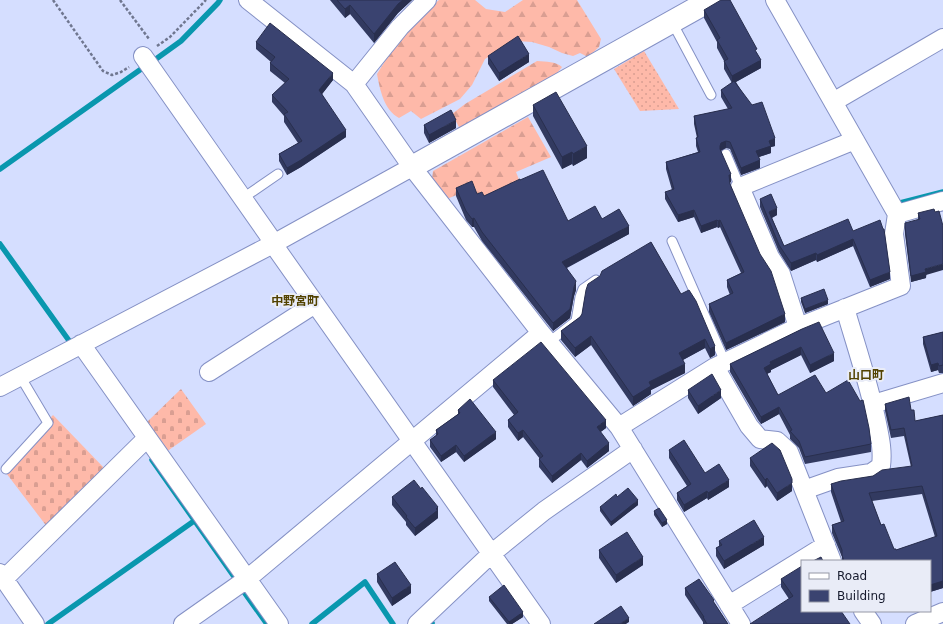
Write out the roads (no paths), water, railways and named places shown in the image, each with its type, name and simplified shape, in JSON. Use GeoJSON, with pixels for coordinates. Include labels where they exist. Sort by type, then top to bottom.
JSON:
{"type":"FeatureCollection","features":[{"type":"Feature","properties":{"kind":"street"},"geometry":{"type":"LineString","coordinates":[[354,84],[400,27],[427,0]]}},
{"type":"Feature","properties":{"kind":"street"},"geometry":{"type":"LineString","coordinates":[[619,427],[720,364],[798,327],[901,286],[894,234],[897,214],[775,0]]}},
{"type":"Feature","properties":{"kind":"street"},"geometry":{"type":"LineString","coordinates":[[251,1],[354,84],[412,167],[545,338],[619,427],[741,624]]}},
{"type":"Feature","properties":{"kind":"street"},"geometry":{"type":"LineString","coordinates":[[0,386],[273,243],[412,167],[672,22],[701,2]]}},
{"type":"Feature","properties":{"kind":"street"},"geometry":{"type":"LineString","coordinates":[[833,102],[943,38]]}},
{"type":"Feature","properties":{"kind":"street"},"geometry":{"type":"LineString","coordinates":[[149,52],[273,243],[541,624]]}},
{"type":"Feature","properties":{"kind":"street"},"geometry":{"type":"LineString","coordinates":[[798,327],[781,274],[770,257],[740,188],[855,140]]}},
{"type":"Feature","properties":{"kind":"street"},"geometry":{"type":"LineString","coordinates":[[897,214],[943,201]]}},
{"type":"Feature","properties":{"kind":"street"},"geometry":{"type":"LineString","coordinates":[[209,372],[315,304]]}},
{"type":"Feature","properties":{"kind":"street"},"geometry":{"type":"LineString","coordinates":[[804,490],[838,478],[871,473],[881,466],[881,445],[873,404],[845,308]]}},
{"type":"Feature","properties":{"kind":"street"},"geometry":{"type":"LineString","coordinates":[[183,624],[247,579],[412,441],[545,338]]}},
{"type":"Feature","properties":{"kind":"street"},"geometry":{"type":"LineString","coordinates":[[81,344],[279,624]]}},
{"type":"Feature","properties":{"kind":"street"},"geometry":{"type":"LineString","coordinates":[[720,364],[749,426],[760,439],[778,441],[789,452],[829,553],[816,560]]}},
{"type":"Feature","properties":{"kind":"street"},"geometry":{"type":"LineString","coordinates":[[873,404],[943,383]]}},
{"type":"Feature","properties":{"kind":"street"},"geometry":{"type":"LineString","coordinates":[[35,624],[2,576],[147,438]]}},
{"type":"Feature","properties":{"kind":"street"},"geometry":{"type":"LineString","coordinates":[[417,624],[491,554],[544,511],[633,449]]}},
{"type":"Feature","properties":{"kind":"street"},"geometry":{"type":"LineString","coordinates":[[729,605],[801,568]]}},
{"type":"Feature","properties":{"kind":"street"},"geometry":{"type":"LineString","coordinates":[[864,612],[872,624]]}},
{"type":"Feature","properties":{"kind":"street"},"geometry":{"type":"LineString","coordinates":[[915,624],[943,612]]}},
{"type":"Feature","properties":{"kind":"lane"},"geometry":{"type":"LineString","coordinates":[[672,22],[711,95]]}},
{"type":"Feature","properties":{"kind":"lane"},"geometry":{"type":"LineString","coordinates":[[726,154],[740,188]]}},
{"type":"Feature","properties":{"kind":"lane"},"geometry":{"type":"LineString","coordinates":[[243,198],[278,174]]}},
{"type":"Feature","properties":{"kind":"lane"},"geometry":{"type":"LineString","coordinates":[[672,241],[720,364]]}},
{"type":"Feature","properties":{"kind":"lane"},"geometry":{"type":"LineString","coordinates":[[545,338],[576,321],[580,297],[583,289],[596,280]]}},
{"type":"Feature","properties":{"kind":"lane"},"geometry":{"type":"LineString","coordinates":[[6,469],[48,422],[20,376]]}},
{"type":"Feature","properties":{"kind":"waterway"},"geometry":{"type":"LineString","coordinates":[[156,59],[181,41],[220,0]]}},
{"type":"Feature","properties":{"kind":"waterway"},"geometry":{"type":"LineString","coordinates":[[0,169],[144,67]]}},
{"type":"Feature","properties":{"kind":"waterway"},"geometry":{"type":"LineString","coordinates":[[900,203],[943,192]]}},
{"type":"Feature","properties":{"kind":"waterway"},"geometry":{"type":"LineString","coordinates":[[0,244],[70,342]]}},
{"type":"Feature","properties":{"kind":"waterway"},"geometry":{"type":"LineString","coordinates":[[152,460],[235,578]]}},
{"type":"Feature","properties":{"kind":"waterway"},"geometry":{"type":"LineString","coordinates":[[48,624],[194,521]]}},
{"type":"Feature","properties":{"kind":"waterway"},"geometry":{"type":"LineString","coordinates":[[312,624],[365,582],[393,624]]}},
{"type":"Feature","properties":{"kind":"waterway"},"geometry":{"type":"LineString","coordinates":[[244,592],[267,624]]}},
{"type":"Feature","properties":{"kind":"district","name":"中野宮町"},"geometry":{"type":"Point","coordinates":[295,301]}},
{"type":"Feature","properties":{"kind":"district","name":"山口町"},"geometry":{"type":"Point","coordinates":[866,375]}}]}
